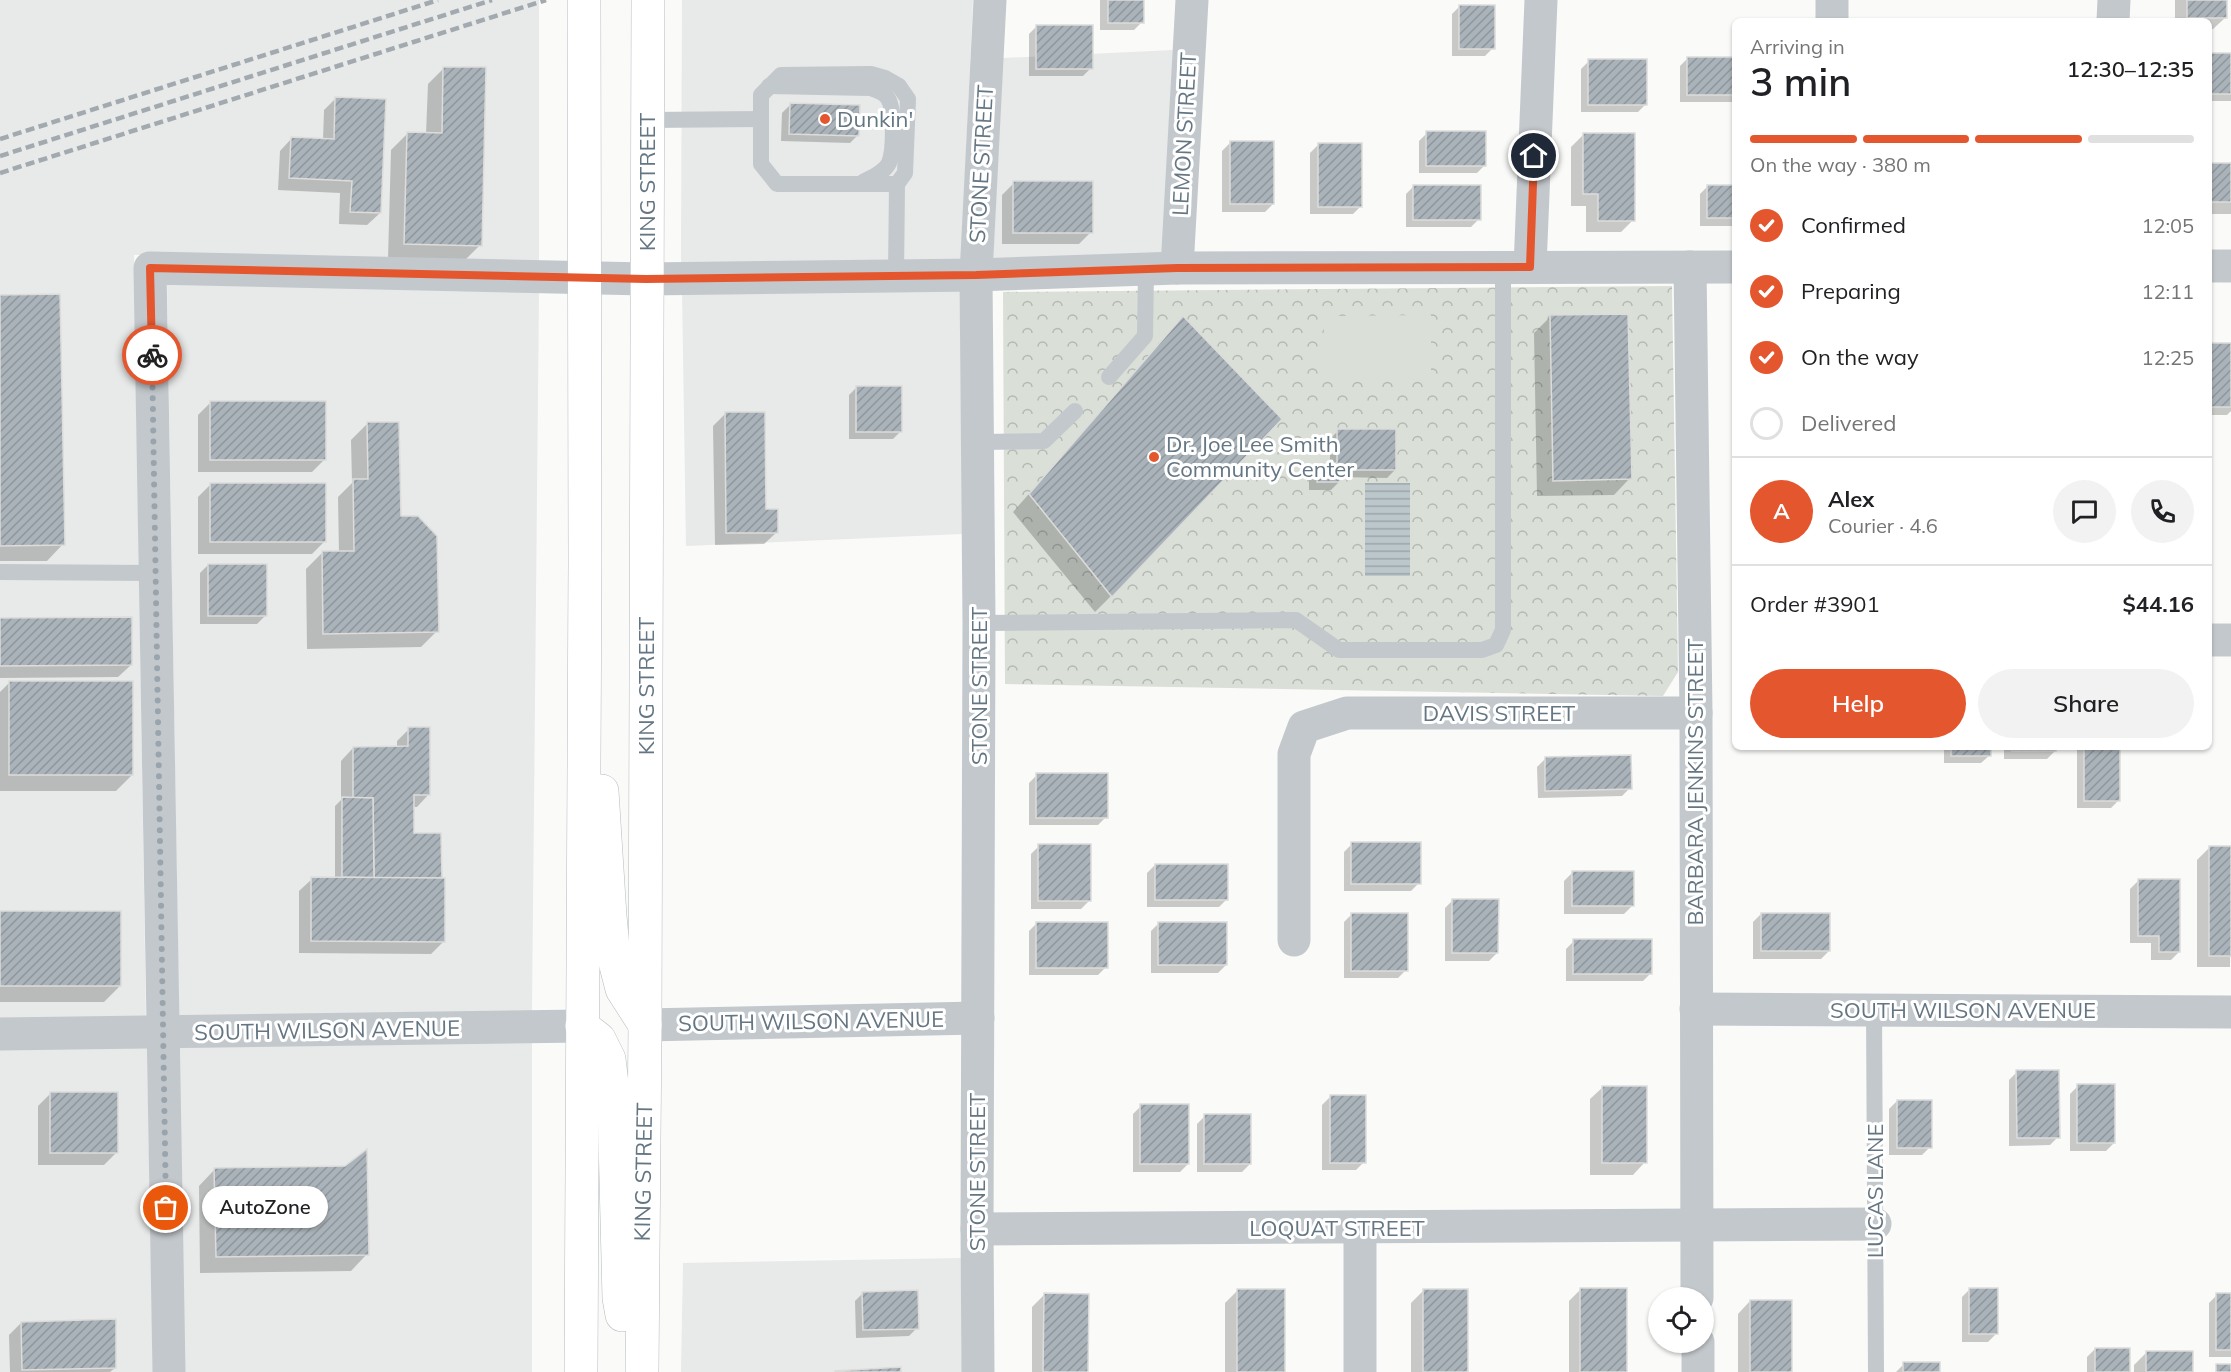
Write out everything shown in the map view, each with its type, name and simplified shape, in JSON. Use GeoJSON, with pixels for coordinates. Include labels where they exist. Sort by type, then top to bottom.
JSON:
{"type":"FeatureCollection","features":[{"type":"Feature","properties":{"kind":"main road"},"geometry":{"type":"LineString","coordinates":[[581,1372],[584,0]]}},
{"type":"Feature","properties":{"kind":"main road","name":"KING STREET"},"geometry":{"type":"LineString","coordinates":[[642,1372],[648,0]]}},
{"type":"Feature","properties":{"kind":"main road"},"geometry":{"type":"LineString","coordinates":[[584,686],[596,736],[605,811],[614,958],[622,989],[645,1025]]}},
{"type":"Feature","properties":{"kind":"main road"},"geometry":{"type":"LineString","coordinates":[[582,1026],[599,1039],[609,1059],[614,1100],[620,1298],[628,1349],[635,1372]]}},
{"type":"Feature","properties":{"kind":"street","name":"STONE STREET"},"geometry":{"type":"LineString","coordinates":[[978,1372],[979,623],[976,275],[990,0]]}},
{"type":"Feature","properties":{"kind":"street","name":"LEMON STREET"},"geometry":{"type":"LineString","coordinates":[[1162,269],[1192,0]]}},
{"type":"Feature","properties":{"kind":"street"},"geometry":{"type":"LineString","coordinates":[[1516,267],[1540,0]]}},
{"type":"Feature","properties":{"kind":"street"},"geometry":{"type":"LineString","coordinates":[[1832,0],[1832,18]]}},
{"type":"Feature","properties":{"kind":"street"},"geometry":{"type":"LineString","coordinates":[[2113,18],[2114,0]]}},
{"type":"Feature","properties":{"kind":"street"},"geometry":{"type":"LineString","coordinates":[[2212,266],[2231,266]]}},
{"type":"Feature","properties":{"kind":"street","name":"BARBARA JENKINS STREET"},"geometry":{"type":"LineString","coordinates":[[1690,267],[1696,713],[1697,1287]]}},
{"type":"Feature","properties":{"kind":"street"},"geometry":{"type":"LineString","coordinates":[[169,1372],[150,268],[646,279],[976,275],[1162,269],[1732,267]]}},
{"type":"Feature","properties":{"kind":"street"},"geometry":{"type":"LineString","coordinates":[[2212,640],[2231,640]]}},
{"type":"Feature","properties":{"kind":"street","name":"DAVIS STREET"},"geometry":{"type":"LineString","coordinates":[[1294,940],[1294,754],[1304,727],[1347,713],[1696,713]]}},
{"type":"Feature","properties":{"kind":"street","name":"SOUTH WILSON AVENUE"},"geometry":{"type":"LineString","coordinates":[[1696,1009],[2231,1012]]}},
{"type":"Feature","properties":{"kind":"street","name":"SOUTH WILSON AVENUE"},"geometry":{"type":"LineString","coordinates":[[645,1025],[978,1018]]}},
{"type":"Feature","properties":{"kind":"street","name":"SOUTH WILSON AVENUE"},"geometry":{"type":"LineString","coordinates":[[0,1034],[582,1026]]}},
{"type":"Feature","properties":{"kind":"street","name":"LOQUAT STREET"},"geometry":{"type":"LineString","coordinates":[[977,1229],[1875,1224]]}},
{"type":"Feature","properties":{"kind":"street"},"geometry":{"type":"LineString","coordinates":[[1360,1228],[1360,1372]]}},
{"type":"Feature","properties":{"kind":"street"},"geometry":{"type":"LineString","coordinates":[[1698,1353],[1698,1372]]}},
{"type":"Feature","properties":{"kind":"lane"},"geometry":{"type":"LineString","coordinates":[[896,276],[897,184],[905,173],[908,99],[899,86],[885,78],[871,74],[775,81],[761,95],[761,164],[777,184],[897,184]]}},
{"type":"Feature","properties":{"kind":"lane"},"geometry":{"type":"LineString","coordinates":[[775,81],[870,88],[880,91],[887,98],[892,108],[892,148],[889,163],[880,173],[859,184]]}},
{"type":"Feature","properties":{"kind":"lane"},"geometry":{"type":"LineString","coordinates":[[647,120],[761,119]]}},
{"type":"Feature","properties":{"kind":"lane"},"geometry":{"type":"LineString","coordinates":[[979,623],[1296,620],[1339,650],[1482,650],[1496,645],[1503,630],[1516,267]]}},
{"type":"Feature","properties":{"kind":"lane"},"geometry":{"type":"LineString","coordinates":[[1109,377],[1145,336],[1162,269]]}},
{"type":"Feature","properties":{"kind":"lane"},"geometry":{"type":"LineString","coordinates":[[978,442],[1044,441],[1075,411]]}},
{"type":"Feature","properties":{"kind":"lane"},"geometry":{"type":"LineString","coordinates":[[0,572],[155,573]]}},
{"type":"Feature","properties":{"kind":"lane","name":"LUCAS LANE"},"geometry":{"type":"LineString","coordinates":[[1874,1010],[1876,1372]]}},
{"type":"Feature","properties":{"kind":"shaded area"},"geometry":{"type":"Polygon","coordinates":[[[0,0],[539,0],[539,261],[134,255],[146,1019],[0,1020],[0,0]]]}},
{"type":"Feature","properties":{"kind":"shaded area"},"geometry":{"type":"Polygon","coordinates":[[[682,0],[973,0],[961,261],[681,264],[682,0]]]}},
{"type":"Feature","properties":{"kind":"shaded area"},"geometry":{"type":"Polygon","coordinates":[[[1173,50],[1162,255],[993,260],[1003,58],[1173,50]]]}},
{"type":"Feature","properties":{"kind":"shaded area"},"geometry":{"type":"Polygon","coordinates":[[[167,283],[539,290],[532,1012],[179,1018],[167,283]]]}},
{"type":"Feature","properties":{"kind":"shaded area"},"geometry":{"type":"Polygon","coordinates":[[[960,290],[962,534],[686,546],[682,292],[960,290]]]}},
{"type":"Feature","properties":{"kind":"shaded area"},"geometry":{"type":"Polygon","coordinates":[[[1365,483],[1410,483],[1410,576],[1365,576],[1365,483]]]}},
{"type":"Feature","properties":{"kind":"shaded area"},"geometry":{"type":"Polygon","coordinates":[[[532,1041],[532,1372],[185,1372],[179,1047],[532,1041]]]}},
{"type":"Feature","properties":{"kind":"shaded area"},"geometry":{"type":"Polygon","coordinates":[[[147,1047],[153,1372],[0,1372],[0,1048],[147,1047]]]}},
{"type":"Feature","properties":{"kind":"shaded area"},"geometry":{"type":"Polygon","coordinates":[[[961,1258],[962,1372],[681,1372],[683,1263],[961,1258]]]}},
{"type":"Feature","properties":{"kind":"green space"},"geometry":{"type":"Polygon","coordinates":[[[1672,286],[1678,672],[1663,696],[1005,684],[1003,292],[1672,286]]]}},
{"type":"Feature","properties":{"kind":"green space"},"geometry":{"type":"Polygon","coordinates":[[[1431,315],[1431,379],[1320,380],[1325,316],[1431,315]]]}},
{"type":"Feature","properties":{"kind":"building"},"geometry":{"type":"Polygon","coordinates":[[[1108,0],[1144,0],[1144,23],[1108,23],[1108,0]]]}},
{"type":"Feature","properties":{"kind":"building"},"geometry":{"type":"Polygon","coordinates":[[[2187,0],[2227,0],[2227,18],[2187,18],[2187,0]]]}},
{"type":"Feature","properties":{"kind":"building"},"geometry":{"type":"Polygon","coordinates":[[[1459,5],[1495,5],[1495,49],[1459,49],[1459,5]]]}},
{"type":"Feature","properties":{"kind":"building"},"geometry":{"type":"Polygon","coordinates":[[[1036,25],[1093,25],[1093,69],[1036,69],[1036,25]]]}},
{"type":"Feature","properties":{"kind":"building"},"geometry":{"type":"Polygon","coordinates":[[[2212,53],[2231,53],[2231,94],[2212,94],[2212,53]]]}},
{"type":"Feature","properties":{"kind":"building"},"geometry":{"type":"Polygon","coordinates":[[[1687,57],[1732,57],[1732,95],[1687,95],[1687,57]]]}},
{"type":"Feature","properties":{"kind":"building"},"geometry":{"type":"Polygon","coordinates":[[[1588,59],[1647,59],[1647,105],[1588,105],[1588,59]]]}},
{"type":"Feature","properties":{"kind":"building"},"geometry":{"type":"Polygon","coordinates":[[[443,67],[486,67],[482,246],[404,244],[407,132],[442,133],[443,67]]]}},
{"type":"Feature","properties":{"kind":"building"},"geometry":{"type":"Polygon","coordinates":[[[335,97],[386,99],[381,213],[350,212],[352,181],[289,178],[291,137],[334,139],[335,97]]]}},
{"type":"Feature","properties":{"kind":"building","name":"Dunkin'"},"geometry":{"type":"Polygon","coordinates":[[[790,103],[860,105],[859,136],[789,134],[790,103]]]}},
{"type":"Feature","properties":{"kind":"building"},"geometry":{"type":"Polygon","coordinates":[[[1426,131],[1486,131],[1486,166],[1426,166],[1426,131]]]}},
{"type":"Feature","properties":{"kind":"building"},"geometry":{"type":"Polygon","coordinates":[[[1583,133],[1635,133],[1635,221],[1598,221],[1598,194],[1583,194],[1583,133]]]}},
{"type":"Feature","properties":{"kind":"building"},"geometry":{"type":"Polygon","coordinates":[[[1230,141],[1274,141],[1274,204],[1230,204],[1230,141]]]}},
{"type":"Feature","properties":{"kind":"building"},"geometry":{"type":"Polygon","coordinates":[[[1318,143],[1362,143],[1362,207],[1318,207],[1318,143]]]}},
{"type":"Feature","properties":{"kind":"building"},"geometry":{"type":"Polygon","coordinates":[[[2212,163],[2231,163],[2231,202],[2212,202],[2212,163]]]}},
{"type":"Feature","properties":{"kind":"building"},"geometry":{"type":"Polygon","coordinates":[[[1013,181],[1093,181],[1093,233],[1013,233],[1013,181]]]}},
{"type":"Feature","properties":{"kind":"building"},"geometry":{"type":"Polygon","coordinates":[[[1413,185],[1481,185],[1481,220],[1413,220],[1413,185]]]}},
{"type":"Feature","properties":{"kind":"building"},"geometry":{"type":"Polygon","coordinates":[[[1707,185],[1732,185],[1732,218],[1707,218],[1707,185]]]}},
{"type":"Feature","properties":{"kind":"building"},"geometry":{"type":"Polygon","coordinates":[[[60,294],[65,545],[0,546],[0,295],[60,294]]]}},
{"type":"Feature","properties":{"kind":"building"},"geometry":{"type":"Polygon","coordinates":[[[1628,314],[1632,479],[1553,481],[1550,315],[1628,314]]]}},
{"type":"Feature","properties":{"kind":"building","name":"Dr. Joe Lee Smith Community Center"},"geometry":{"type":"Polygon","coordinates":[[[1183,316],[1282,419],[1112,597],[1029,494],[1183,316]]]}},
{"type":"Feature","properties":{"kind":"building"},"geometry":{"type":"Polygon","coordinates":[[[2212,343],[2231,343],[2231,407],[2212,407],[2212,343]]]}},
{"type":"Feature","properties":{"kind":"building"},"geometry":{"type":"Polygon","coordinates":[[[856,386],[902,386],[902,432],[856,432],[856,386]]]}},
{"type":"Feature","properties":{"kind":"building"},"geometry":{"type":"Polygon","coordinates":[[[210,401],[326,401],[326,460],[210,460],[210,401]]]}},
{"type":"Feature","properties":{"kind":"building"},"geometry":{"type":"Polygon","coordinates":[[[725,412],[765,412],[766,509],[778,509],[778,533],[726,533],[725,412]]]}},
{"type":"Feature","properties":{"kind":"building"},"geometry":{"type":"Polygon","coordinates":[[[367,422],[399,422],[401,516],[418,516],[437,536],[439,632],[323,634],[322,551],[354,551],[353,479],[368,479],[367,422]]]}},
{"type":"Feature","properties":{"kind":"building"},"geometry":{"type":"Polygon","coordinates":[[[1337,429],[1396,429],[1396,470],[1340,470],[1340,482],[1317,482],[1317,463],[1337,463],[1337,429]]]}},
{"type":"Feature","properties":{"kind":"building"},"geometry":{"type":"Polygon","coordinates":[[[210,483],[326,483],[326,542],[210,542],[210,483]]]}},
{"type":"Feature","properties":{"kind":"building"},"geometry":{"type":"Polygon","coordinates":[[[208,564],[267,564],[267,616],[208,616],[208,564]]]}},
{"type":"Feature","properties":{"kind":"building"},"geometry":{"type":"Polygon","coordinates":[[[132,617],[132,665],[0,666],[0,618],[132,617]]]}},
{"type":"Feature","properties":{"kind":"building"},"geometry":{"type":"Polygon","coordinates":[[[9,681],[133,681],[133,775],[9,775],[9,681]]]}},
{"type":"Feature","properties":{"kind":"building"},"geometry":{"type":"Polygon","coordinates":[[[408,727],[430,727],[430,795],[414,795],[414,833],[441,833],[442,878],[374,878],[373,798],[353,798],[353,747],[408,746],[408,727]]]}},
{"type":"Feature","properties":{"kind":"building"},"geometry":{"type":"Polygon","coordinates":[[[1951,750],[1991,750],[1991,756],[1951,756],[1951,750]]]}},
{"type":"Feature","properties":{"kind":"building"},"geometry":{"type":"Polygon","coordinates":[[[2012,750],[2056,750],[2056,751],[2012,750]]]}},
{"type":"Feature","properties":{"kind":"building"},"geometry":{"type":"Polygon","coordinates":[[[2084,750],[2120,750],[2120,801],[2084,801],[2084,750]]]}},
{"type":"Feature","properties":{"kind":"building"},"geometry":{"type":"Polygon","coordinates":[[[1631,755],[1632,789],[1545,791],[1545,757],[1631,755]]]}},
{"type":"Feature","properties":{"kind":"building"},"geometry":{"type":"Polygon","coordinates":[[[1036,773],[1108,773],[1108,818],[1036,818],[1036,773]]]}},
{"type":"Feature","properties":{"kind":"building"},"geometry":{"type":"Polygon","coordinates":[[[342,797],[373,798],[374,878],[342,877],[342,797]]]}},
{"type":"Feature","properties":{"kind":"building"},"geometry":{"type":"Polygon","coordinates":[[[1351,842],[1421,842],[1421,884],[1351,884],[1351,842]]]}},
{"type":"Feature","properties":{"kind":"building"},"geometry":{"type":"Polygon","coordinates":[[[1038,844],[1091,844],[1091,901],[1038,901],[1038,844]]]}},
{"type":"Feature","properties":{"kind":"building"},"geometry":{"type":"Polygon","coordinates":[[[2209,846],[2231,846],[2231,956],[2209,956],[2209,846]]]}},
{"type":"Feature","properties":{"kind":"building"},"geometry":{"type":"Polygon","coordinates":[[[1155,864],[1228,864],[1228,900],[1155,900],[1155,864]]]}},
{"type":"Feature","properties":{"kind":"building"},"geometry":{"type":"Polygon","coordinates":[[[1572,871],[1634,871],[1634,906],[1572,906],[1572,871]]]}},
{"type":"Feature","properties":{"kind":"building"},"geometry":{"type":"Polygon","coordinates":[[[311,877],[445,878],[445,942],[311,941],[311,877]]]}},
{"type":"Feature","properties":{"kind":"building"},"geometry":{"type":"Polygon","coordinates":[[[2138,879],[2180,879],[2180,952],[2159,952],[2159,936],[2138,936],[2138,879]]]}},
{"type":"Feature","properties":{"kind":"building"},"geometry":{"type":"Polygon","coordinates":[[[1452,899],[1499,899],[1498,953],[1452,953],[1452,899]]]}},
{"type":"Feature","properties":{"kind":"building"},"geometry":{"type":"Polygon","coordinates":[[[0,911],[121,911],[121,986],[0,986],[0,911]]]}},
{"type":"Feature","properties":{"kind":"building"},"geometry":{"type":"Polygon","coordinates":[[[1351,913],[1408,913],[1408,971],[1351,971],[1351,913]]]}},
{"type":"Feature","properties":{"kind":"building"},"geometry":{"type":"Polygon","coordinates":[[[1761,913],[1830,913],[1830,951],[1761,951],[1761,913]]]}},
{"type":"Feature","properties":{"kind":"building"},"geometry":{"type":"Polygon","coordinates":[[[1036,922],[1108,922],[1108,968],[1036,968],[1036,922]]]}},
{"type":"Feature","properties":{"kind":"building"},"geometry":{"type":"Polygon","coordinates":[[[1158,922],[1227,922],[1227,965],[1158,965],[1158,922]]]}},
{"type":"Feature","properties":{"kind":"building"},"geometry":{"type":"Polygon","coordinates":[[[1573,939],[1652,939],[1652,974],[1573,974],[1573,939]]]}},
{"type":"Feature","properties":{"kind":"building"},"geometry":{"type":"Polygon","coordinates":[[[2016,1070],[2059,1070],[2060,1138],[2017,1138],[2016,1070]]]}},
{"type":"Feature","properties":{"kind":"building"},"geometry":{"type":"Polygon","coordinates":[[[2077,1084],[2115,1084],[2115,1143],[2077,1143],[2077,1084]]]}},
{"type":"Feature","properties":{"kind":"building"},"geometry":{"type":"Polygon","coordinates":[[[1602,1086],[1647,1086],[1647,1163],[1602,1163],[1602,1086]]]}},
{"type":"Feature","properties":{"kind":"building"},"geometry":{"type":"Polygon","coordinates":[[[50,1092],[118,1092],[118,1153],[50,1153],[50,1092]]]}},
{"type":"Feature","properties":{"kind":"building"},"geometry":{"type":"Polygon","coordinates":[[[1330,1095],[1366,1095],[1366,1163],[1330,1163],[1330,1095]]]}},
{"type":"Feature","properties":{"kind":"building"},"geometry":{"type":"Polygon","coordinates":[[[1897,1100],[1932,1100],[1932,1148],[1897,1148],[1897,1100]]]}},
{"type":"Feature","properties":{"kind":"building"},"geometry":{"type":"Polygon","coordinates":[[[1140,1104],[1189,1104],[1189,1164],[1140,1164],[1140,1104]]]}},
{"type":"Feature","properties":{"kind":"building"},"geometry":{"type":"Polygon","coordinates":[[[1204,1114],[1251,1114],[1251,1164],[1204,1164],[1204,1114]]]}},
{"type":"Feature","properties":{"kind":"building"},"geometry":{"type":"Polygon","coordinates":[[[367,1149],[369,1255],[216,1257],[214,1168],[345,1166],[367,1149]]]}},
{"type":"Feature","properties":{"kind":"building"},"geometry":{"type":"Polygon","coordinates":[[[1580,1288],[1627,1288],[1627,1372],[1580,1372],[1580,1288]]]}},
{"type":"Feature","properties":{"kind":"building"},"geometry":{"type":"Polygon","coordinates":[[[1969,1288],[1998,1288],[1998,1334],[1969,1334],[1969,1288]]]}},
{"type":"Feature","properties":{"kind":"building"},"geometry":{"type":"Polygon","coordinates":[[[1237,1289],[1285,1289],[1285,1372],[1237,1372],[1237,1289]]]}},
{"type":"Feature","properties":{"kind":"building"},"geometry":{"type":"Polygon","coordinates":[[[1423,1289],[1468,1289],[1468,1372],[1423,1372],[1423,1289]]]}},
{"type":"Feature","properties":{"kind":"building"},"geometry":{"type":"Polygon","coordinates":[[[918,1290],[919,1329],[863,1330],[862,1292],[918,1290]]]}},
{"type":"Feature","properties":{"kind":"building"},"geometry":{"type":"Polygon","coordinates":[[[1044,1293],[1089,1294],[1088,1372],[1043,1372],[1044,1293]]]}},
{"type":"Feature","properties":{"kind":"building"},"geometry":{"type":"Polygon","coordinates":[[[2216,1293],[2231,1293],[2231,1350],[2216,1350],[2216,1293]]]}},
{"type":"Feature","properties":{"kind":"building"},"geometry":{"type":"Polygon","coordinates":[[[1750,1300],[1792,1300],[1792,1372],[1750,1372],[1750,1300]]]}},
{"type":"Feature","properties":{"kind":"building"},"geometry":{"type":"Polygon","coordinates":[[[116,1319],[116,1368],[22,1370],[21,1322],[116,1319]]]}},
{"type":"Feature","properties":{"kind":"building"},"geometry":{"type":"Polygon","coordinates":[[[2095,1348],[2130,1348],[2130,1372],[2095,1372],[2095,1348]]]}},
{"type":"Feature","properties":{"kind":"building"},"geometry":{"type":"Polygon","coordinates":[[[2146,1351],[2193,1351],[2193,1372],[2146,1372],[2146,1351]]]}},
{"type":"Feature","properties":{"kind":"building"},"geometry":{"type":"Polygon","coordinates":[[[1903,1362],[1940,1362],[1940,1372],[1903,1372],[1903,1362]]]}},
{"type":"Feature","properties":{"kind":"building"},"geometry":{"type":"Polygon","coordinates":[[[2216,1364],[2231,1364],[2231,1372],[2216,1372],[2216,1364]]]}},
{"type":"Feature","properties":{"kind":"building"},"geometry":{"type":"Polygon","coordinates":[[[901,1367],[901,1372],[835,1372],[835,1371],[901,1367]]]}},
{"type":"Feature","properties":{"kind":"railway"},"geometry":{"type":"LineString","coordinates":[[0,139],[438,0]]}},
{"type":"Feature","properties":{"kind":"railway"},"geometry":{"type":"LineString","coordinates":[[0,156],[492,0]]}},
{"type":"Feature","properties":{"kind":"railway"},"geometry":{"type":"LineString","coordinates":[[0,173],[546,0]]}},
{"type":"Feature","properties":{"kind":"way so far"},"geometry":{"type":"LineString","coordinates":[[152,355],[166,1208]]}},
{"type":"Feature","properties":{"kind":"place","name":"Dunkin'"},"geometry":{"type":"Point","coordinates":[825,119]}},
{"type":"Feature","properties":{"kind":"place","name":"Dr. Joe Lee Smith Community Center"},"geometry":{"type":"Point","coordinates":[1154,457]}},
{"type":"Feature","properties":{"kind":"place","name":"AutoZone"},"geometry":{"type":"Point","coordinates":[166,1208]}},
{"type":"Feature","properties":{"kind":"route"},"geometry":{"type":"LineString","coordinates":[[152,355],[150,268],[555,275],[646,279],[976,275],[1177,268],[1530,267],[1534,156]]}}]}
